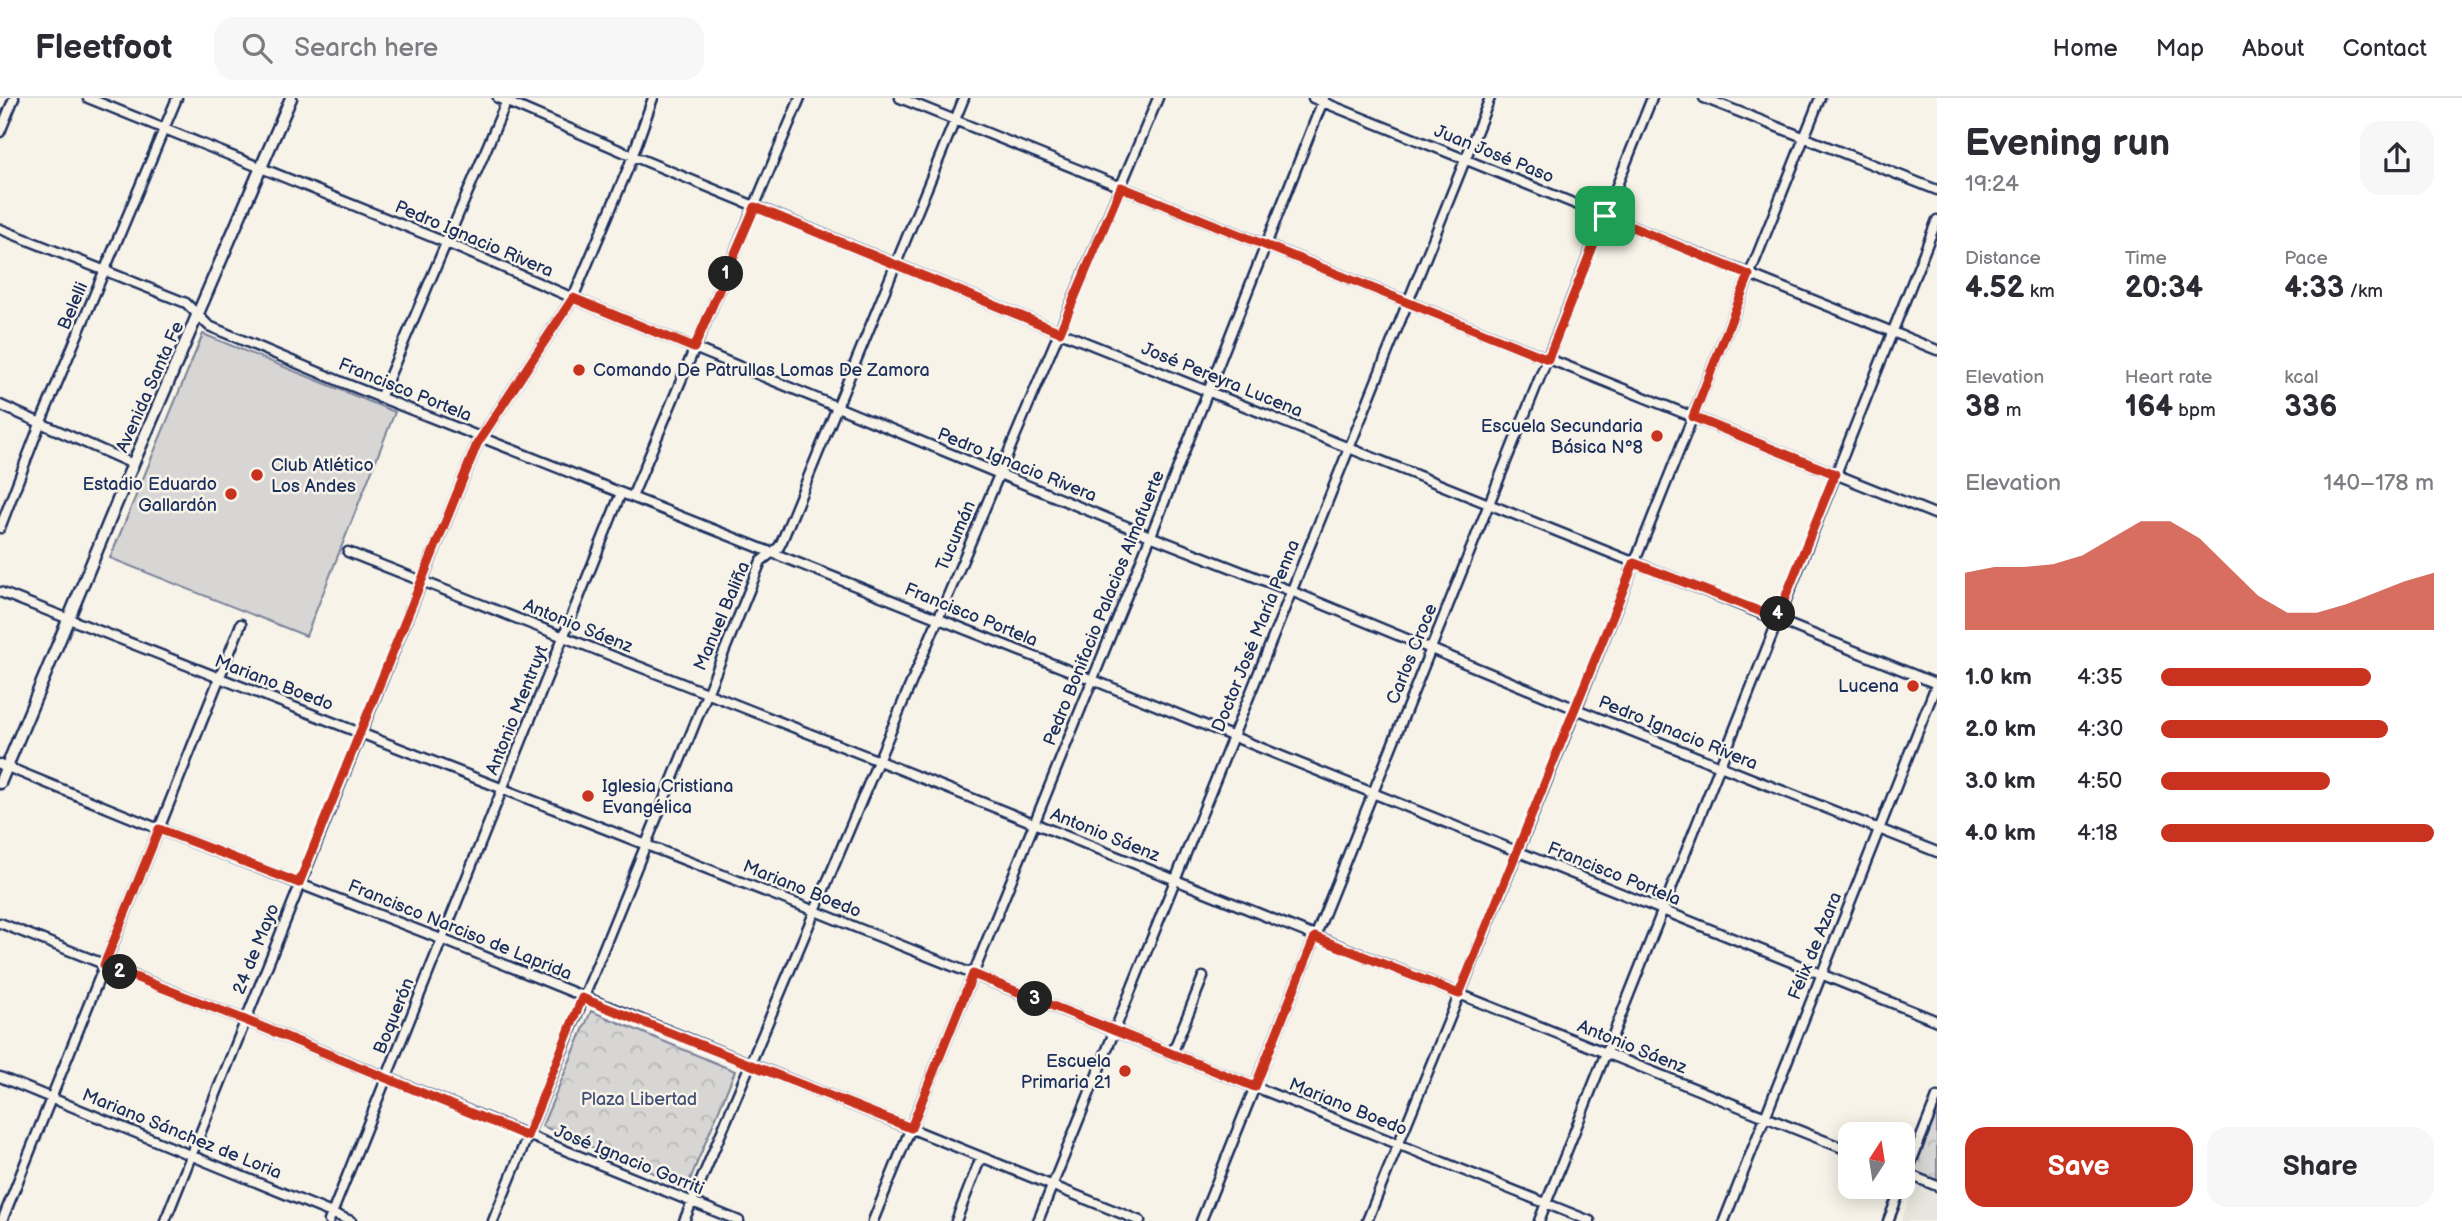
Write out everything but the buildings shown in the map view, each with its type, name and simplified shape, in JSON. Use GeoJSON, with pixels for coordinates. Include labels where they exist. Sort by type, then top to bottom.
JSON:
{"type":"FeatureCollection","features":[{"type":"Feature","properties":{"kind":"main road","name":"Avenida Santa Fe"},"geometry":{"type":"LineString","coordinates":[[0,783],[3,765],[69,619],[291,98]]}},
{"type":"Feature","properties":{"kind":"street"},"geometry":{"type":"LineString","coordinates":[[0,132],[14,98]]}},
{"type":"Feature","properties":{"kind":"street","name":"Pedro Ignacio Rivera"},"geometry":{"type":"LineString","coordinates":[[88,98],[447,243],[573,298],[1150,537],[1291,591],[1576,709],[1937,852]]}},
{"type":"Feature","properties":{"kind":"street","name":"Belelli"},"geometry":{"type":"LineString","coordinates":[[0,528],[40,424],[177,98]]}},
{"type":"Feature","properties":{"kind":"street","name":"José Pereyra Lucena"},"geometry":{"type":"LineString","coordinates":[[498,98],[1060,332],[1937,683]]}},
{"type":"Feature","properties":{"kind":"street","name":"24 de Mayo"},"geometry":{"type":"LineString","coordinates":[[165,1221],[299,883],[481,438],[573,298],[653,98]]}},
{"type":"Feature","properties":{"kind":"street"},"geometry":{"type":"LineString","coordinates":[[632,497],[800,98]]}},
{"type":"Feature","properties":{"kind":"street"},"geometry":{"type":"LineString","coordinates":[[900,98],[1937,515]]}},
{"type":"Feature","properties":{"kind":"street","name":"Manuel Baliña"},"geometry":{"type":"LineString","coordinates":[[493,1221],[761,561],[782,541],[964,98]]}},
{"type":"Feature","properties":{"kind":"street","name":"Tucumán"},"geometry":{"type":"LineString","coordinates":[[684,1221],[1158,98]]}},
{"type":"Feature","properties":{"kind":"street","name":"Juan José Paso"},"geometry":{"type":"LineString","coordinates":[[1312,98],[1324,100],[1465,160],[1937,350]]}},
{"type":"Feature","properties":{"kind":"street","name":"Doctor José María Penna"},"geometry":{"type":"LineString","coordinates":[[1038,1221],[1490,98]]}},
{"type":"Feature","properties":{"kind":"street","name":"Carlos Croce"},"geometry":{"type":"LineString","coordinates":[[1201,1221],[1652,98]]}},
{"type":"Feature","properties":{"kind":"street"},"geometry":{"type":"LineString","coordinates":[[1704,98],[1937,190]]}},
{"type":"Feature","properties":{"kind":"street"},"geometry":{"type":"LineString","coordinates":[[1367,1221],[1576,709],[1820,98]]}},
{"type":"Feature","properties":{"kind":"street"},"geometry":{"type":"LineString","coordinates":[[380,398],[507,100]]}},
{"type":"Feature","properties":{"kind":"street","name":"Pedro Bonifacio Palacios Almafuerte"},"geometry":{"type":"LineString","coordinates":[[873,1221],[1209,392],[1324,100]]}},
{"type":"Feature","properties":{"kind":"street"},"geometry":{"type":"LineString","coordinates":[[1539,1221],[1937,220]]}},
{"type":"Feature","properties":{"kind":"street","name":"Francisco Portela"},"geometry":{"type":"LineString","coordinates":[[0,229],[186,303],[209,326],[380,398],[1093,680],[1937,1021]]}},
{"type":"Feature","properties":{"kind":"street"},"geometry":{"type":"LineString","coordinates":[[0,405],[134,464]]}},
{"type":"Feature","properties":{"kind":"street","name":"Antonio Mentruyt"},"geometry":{"type":"LineString","coordinates":[[441,939],[621,493]]}},
{"type":"Feature","properties":{"kind":"street","name":"Antonio Sáenz"},"geometry":{"type":"LineString","coordinates":[[348,552],[878,761],[1838,1146]]}},
{"type":"Feature","properties":{"kind":"street","name":"Mariano Boedo"},"geometry":{"type":"LineString","coordinates":[[0,592],[815,911],[1590,1221]]}},
{"type":"Feature","properties":{"kind":"street"},"geometry":{"type":"LineString","coordinates":[[2,1221],[241,624]]}},
{"type":"Feature","properties":{"kind":"street","name":"Félix de Azara"},"geometry":{"type":"LineString","coordinates":[[1724,1221],[1937,683]]}},
{"type":"Feature","properties":{"kind":"street","name":"Francisco Narciso de Laprida"},"geometry":{"type":"LineString","coordinates":[[3,765],[1140,1221]]}},
{"type":"Feature","properties":{"kind":"street","name":"José Ignacio Gorriti"},"geometry":{"type":"LineString","coordinates":[[0,923],[739,1221]]}},
{"type":"Feature","properties":{"kind":"street","name":"Boquerón"},"geometry":{"type":"LineString","coordinates":[[331,1217],[441,939]]}},
{"type":"Feature","properties":{"kind":"street"},"geometry":{"type":"LineString","coordinates":[[1172,1054],[1203,976]]}},
{"type":"Feature","properties":{"kind":"street","name":"Mariano Sánchez de Loria"},"geometry":{"type":"LineString","coordinates":[[0,1077],[191,1155],[331,1217],[351,1221]]}},
{"type":"Feature","properties":{"kind":"street"},"geometry":{"type":"LineString","coordinates":[[1915,1148],[1937,1097]]}},
{"type":"Feature","properties":{"kind":"street"},"geometry":{"type":"LineString","coordinates":[[956,1221],[981,1157]]}},
{"type":"Feature","properties":{"kind":"street"},"geometry":{"type":"LineString","coordinates":[[1915,1177],[1937,1185]]}},
{"type":"Feature","properties":{"kind":"street"},"geometry":{"type":"LineString","coordinates":[[1888,1221],[1897,1199]]}},
{"type":"Feature","properties":{"kind":"shaded area"},"geometry":{"type":"Polygon","coordinates":[[[1916,1185],[1937,1193],[1937,1221],[1901,1221],[1910,1199],[1915,1199],[1916,1185]]]}},
{"type":"Feature","properties":{"kind":"green space","name":"Club Atlético Los Andes"},"geometry":{"type":"Polygon","coordinates":[[[203,334],[395,412],[306,636],[110,558],[203,334]]]}},
{"type":"Feature","properties":{"kind":"green space","name":"Plaza Libertad"},"geometry":{"type":"Polygon","coordinates":[[[591,1011],[735,1071],[687,1187],[542,1126],[591,1011]]]}},
{"type":"Feature","properties":{"kind":"green space"},"geometry":{"type":"Polygon","coordinates":[[[1937,1112],[1937,1180],[1915,1171],[1937,1112]]]}},
{"type":"Feature","properties":{"kind":"place","name":"Comando De Patrullas Lomas De Zamora"},"geometry":{"type":"Point","coordinates":[579,370]}},
{"type":"Feature","properties":{"kind":"place","name":"Escuela Secundaria Básica Nº8"},"geometry":{"type":"Point","coordinates":[1657,436]}},
{"type":"Feature","properties":{"kind":"place","name":"Club Atlético Los Andes"},"geometry":{"type":"Point","coordinates":[257,475]}},
{"type":"Feature","properties":{"kind":"place","name":"Estadio Eduardo Gallardón"},"geometry":{"type":"Point","coordinates":[231,494]}},
{"type":"Feature","properties":{"kind":"place","name":"Lucena"},"geometry":{"type":"Point","coordinates":[1913,686]}},
{"type":"Feature","properties":{"kind":"place","name":"Iglesia Cristiana Evangélica"},"geometry":{"type":"Point","coordinates":[588,796]}},
{"type":"Feature","properties":{"kind":"place","name":"Escuela Primaria 21"},"geometry":{"type":"Point","coordinates":[1125,1071]}},
{"type":"Feature","properties":{"kind":"route"},"geometry":{"type":"LineString","coordinates":[[1121,187],[1548,359],[1605,216],[1749,275],[1693,417],[1835,474],[1777,618],[1634,563],[1459,994],[1315,937],[1255,1087],[973,974],[911,1128],[582,998],[527,1136],[104,965],[159,829],[299,883],[477,444],[573,298],[694,348],[755,207],[1060,332],[1121,187]]}}]}
